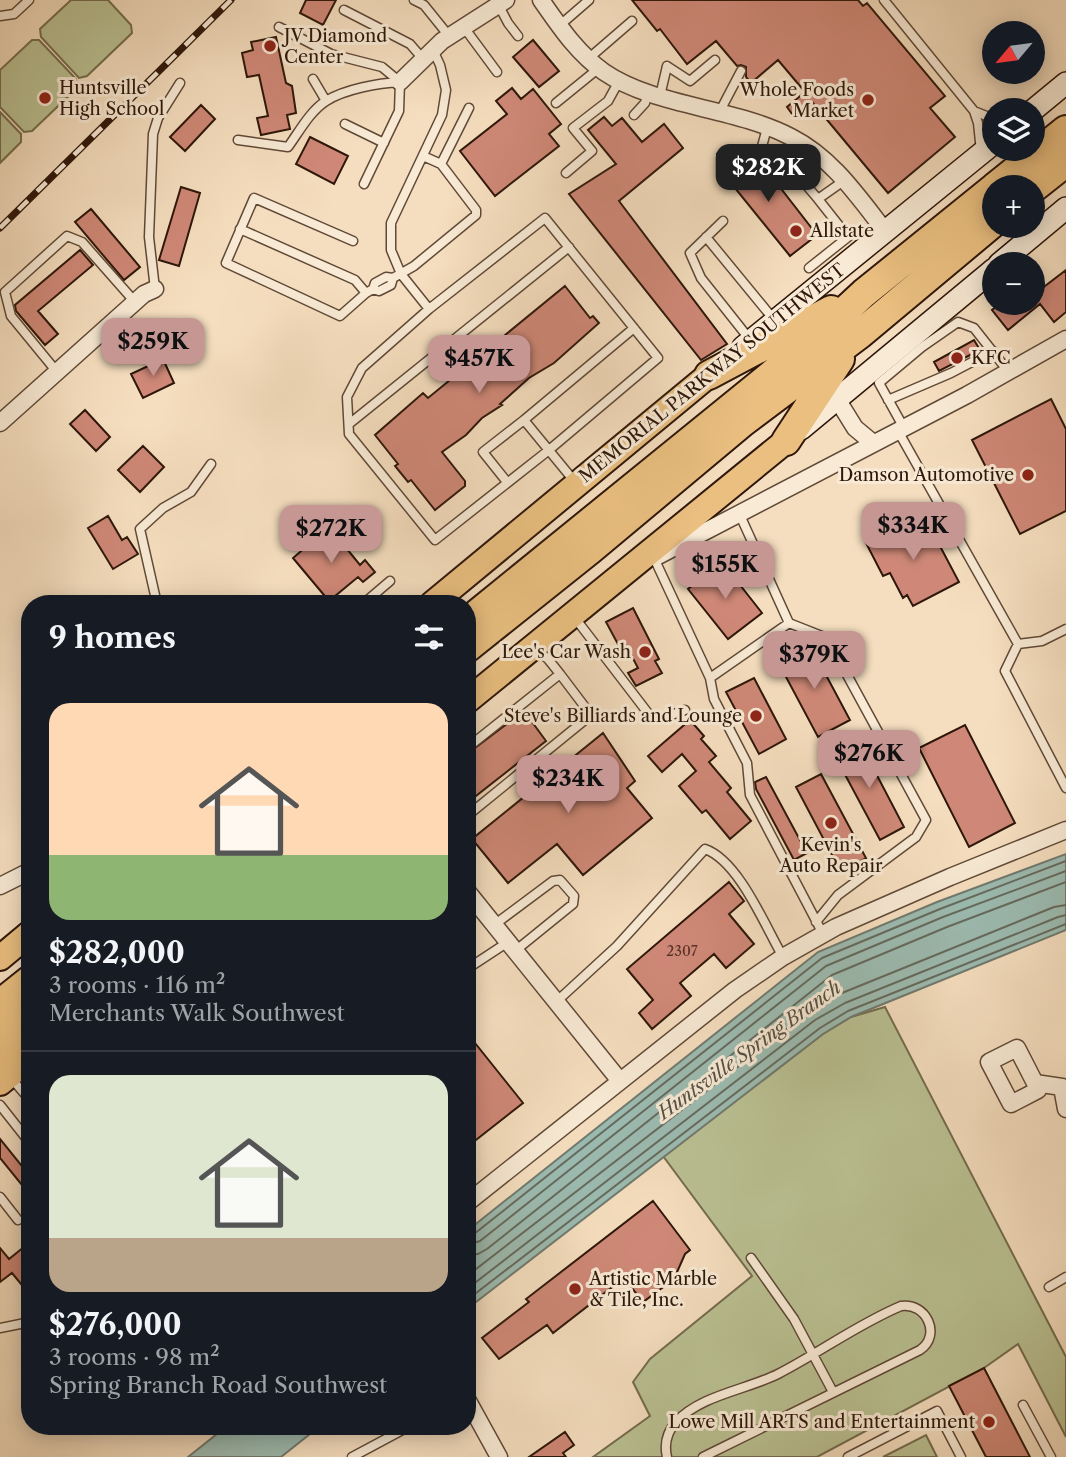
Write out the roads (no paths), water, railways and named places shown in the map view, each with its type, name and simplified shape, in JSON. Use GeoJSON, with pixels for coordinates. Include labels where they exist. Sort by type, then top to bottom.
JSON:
{"type":"FeatureCollection","features":[{"type":"Feature","properties":{"kind":"highway","name":"MEMORIAL PARKWAY SOUTHWEST"},"geometry":{"type":"LineString","coordinates":[[1011,175],[1066,130]]}},
{"type":"Feature","properties":{"kind":"highway"},"geometry":{"type":"LineString","coordinates":[[1045,179],[1066,162]]}},
{"type":"Feature","properties":{"kind":"highway","name":"MEMORIAL PARKWAY SOUTHWEST"},"geometry":{"type":"LineString","coordinates":[[476,615],[808,345],[864,293],[982,198]]}},
{"type":"Feature","properties":{"kind":"highway"},"geometry":{"type":"LineString","coordinates":[[476,641],[592,549],[743,422],[860,334],[982,232]]}},
{"type":"Feature","properties":{"kind":"highway"},"geometry":{"type":"LineString","coordinates":[[709,375],[864,293]]}},
{"type":"Feature","properties":{"kind":"highway"},"geometry":{"type":"LineString","coordinates":[[786,441],[833,368],[860,334]]}},
{"type":"Feature","properties":{"kind":"highway"},"geometry":{"type":"LineString","coordinates":[[0,1004],[21,987]]}},
{"type":"Feature","properties":{"kind":"highway"},"geometry":{"type":"LineString","coordinates":[[0,1031],[21,1014]]}},
{"type":"Feature","properties":{"kind":"highway"},"geometry":{"type":"LineString","coordinates":[[3,1072],[21,1051]]}},
{"type":"Feature","properties":{"kind":"main road"},"geometry":{"type":"LineString","coordinates":[[1045,100],[1066,83]]}},
{"type":"Feature","properties":{"kind":"main road","name":"MEMORIAL PARKWAY SOUTHWEST"},"geometry":{"type":"LineString","coordinates":[[443,595],[982,153]]}},
{"type":"Feature","properties":{"kind":"main road"},"geometry":{"type":"LineString","coordinates":[[1014,252],[1066,209]]}},
{"type":"Feature","properties":{"kind":"main road"},"geometry":{"type":"LineString","coordinates":[[476,694],[837,399],[875,377],[951,316],[982,281]]}},
{"type":"Feature","properties":{"kind":"main road"},"geometry":{"type":"LineString","coordinates":[[0,958],[21,940]]}},
{"type":"Feature","properties":{"kind":"main road"},"geometry":{"type":"LineString","coordinates":[[3,1072],[21,1063]]}},
{"type":"Feature","properties":{"kind":"street"},"geometry":{"type":"LineString","coordinates":[[541,0],[559,26],[593,63],[619,80],[654,94],[720,111],[791,136],[828,160],[885,231]]}},
{"type":"Feature","properties":{"kind":"street"},"geometry":{"type":"LineString","coordinates":[[400,82],[449,36],[502,2]]}},
{"type":"Feature","properties":{"kind":"street"},"geometry":{"type":"LineString","coordinates":[[0,423],[144,294],[155,289]]}},
{"type":"Feature","properties":{"kind":"street"},"geometry":{"type":"LineString","coordinates":[[628,572],[1066,339]]}},
{"type":"Feature","properties":{"kind":"street"},"geometry":{"type":"LineString","coordinates":[[837,399],[855,428],[873,443]]}},
{"type":"Feature","properties":{"kind":"street"},"geometry":{"type":"LineString","coordinates":[[735,484],[744,499],[746,509]]}},
{"type":"Feature","properties":{"kind":"street"},"geometry":{"type":"LineString","coordinates":[[476,1196],[735,990],[820,928],[1066,830]]}},
{"type":"Feature","properties":{"kind":"street"},"geometry":{"type":"LineString","coordinates":[[0,886],[21,876]]}},
{"type":"Feature","properties":{"kind":"street"},"geometry":{"type":"LineString","coordinates":[[476,902],[621,1081]]}},
{"type":"Feature","properties":{"kind":"street"},"geometry":{"type":"LineString","coordinates":[[1035,1083],[1064,1086],[1066,1109]]}},
{"type":"Feature","properties":{"kind":"street"},"geometry":{"type":"LineString","coordinates":[[476,1415],[499,1457]]}},
{"type":"Feature","properties":{"kind":"lane"},"geometry":{"type":"LineString","coordinates":[[0,16],[14,14],[29,0]]}},
{"type":"Feature","properties":{"kind":"lane"},"geometry":{"type":"LineString","coordinates":[[414,0],[424,5],[449,36]]}},
{"type":"Feature","properties":{"kind":"lane"},"geometry":{"type":"LineString","coordinates":[[559,26],[589,0]]}},
{"type":"Feature","properties":{"kind":"lane"},"geometry":{"type":"LineString","coordinates":[[884,0],[974,111],[982,139]]}},
{"type":"Feature","properties":{"kind":"lane"},"geometry":{"type":"LineString","coordinates":[[502,2],[508,23],[518,36]]}},
{"type":"Feature","properties":{"kind":"lane"},"geometry":{"type":"LineString","coordinates":[[344,10],[428,54],[440,65],[446,90],[442,115],[391,223],[391,250],[397,276],[429,309]]}},
{"type":"Feature","properties":{"kind":"lane"},"geometry":{"type":"LineString","coordinates":[[556,103],[632,21]]}},
{"type":"Feature","properties":{"kind":"lane"},"geometry":{"type":"LineString","coordinates":[[463,26],[497,72]]}},
{"type":"Feature","properties":{"kind":"lane"},"geometry":{"type":"LineString","coordinates":[[279,27],[331,54],[382,66],[400,82]]}},
{"type":"Feature","properties":{"kind":"lane"},"geometry":{"type":"LineString","coordinates":[[634,115],[654,94],[667,66],[690,81],[715,60]]}},
{"type":"Feature","properties":{"kind":"lane"},"geometry":{"type":"LineString","coordinates":[[720,111],[741,71]]}},
{"type":"Feature","properties":{"kind":"lane"},"geometry":{"type":"LineString","coordinates":[[313,79],[326,101]]}},
{"type":"Feature","properties":{"kind":"lane"},"geometry":{"type":"LineString","coordinates":[[566,173],[592,150],[573,128],[608,101],[619,80]]}},
{"type":"Feature","properties":{"kind":"lane"},"geometry":{"type":"LineString","coordinates":[[238,140],[288,148],[308,118],[326,101],[376,83],[400,82]]}},
{"type":"Feature","properties":{"kind":"lane"},"geometry":{"type":"LineString","coordinates":[[365,184],[399,111],[400,82]]}},
{"type":"Feature","properties":{"kind":"lane"},"geometry":{"type":"LineString","coordinates":[[155,289],[149,237],[153,134],[158,118],[180,83]]}},
{"type":"Feature","properties":{"kind":"lane"},"geometry":{"type":"LineString","coordinates":[[441,164],[469,108]]}},
{"type":"Feature","properties":{"kind":"lane"},"geometry":{"type":"LineString","coordinates":[[974,111],[982,114]]}},
{"type":"Feature","properties":{"kind":"lane"},"geometry":{"type":"LineString","coordinates":[[345,124],[384,143]]}},
{"type":"Feature","properties":{"kind":"lane"},"geometry":{"type":"LineString","coordinates":[[767,128],[761,150],[772,166]]}},
{"type":"Feature","properties":{"kind":"lane"},"geometry":{"type":"LineString","coordinates":[[240,229],[355,280],[370,291],[379,292],[476,215],[476,211],[441,164],[423,156]]}},
{"type":"Feature","properties":{"kind":"lane"},"geometry":{"type":"LineString","coordinates":[[795,172],[848,237],[809,268]]}},
{"type":"Feature","properties":{"kind":"lane"},"geometry":{"type":"LineString","coordinates":[[818,199],[845,180]]}},
{"type":"Feature","properties":{"kind":"lane"},"geometry":{"type":"LineString","coordinates":[[352,241],[254,198],[226,262],[340,316],[370,291]]}},
{"type":"Feature","properties":{"kind":"lane"},"geometry":{"type":"LineString","coordinates":[[545,218],[569,247],[658,358],[549,450],[435,540],[349,434],[347,397],[362,368],[429,309],[545,218]]}},
{"type":"Feature","properties":{"kind":"lane"},"geometry":{"type":"LineString","coordinates":[[723,221],[690,253],[701,278],[751,341]]}},
{"type":"Feature","properties":{"kind":"lane"},"geometry":{"type":"LineString","coordinates":[[57,372],[11,316],[5,292],[67,236],[82,242],[135,302]]}},
{"type":"Feature","properties":{"kind":"lane"},"geometry":{"type":"LineString","coordinates":[[706,237],[775,321]]}},
{"type":"Feature","properties":{"kind":"lane"},"geometry":{"type":"LineString","coordinates":[[349,424],[569,247]]}},
{"type":"Feature","properties":{"kind":"lane"},"geometry":{"type":"LineString","coordinates":[[951,316],[974,328],[1008,371]]}},
{"type":"Feature","properties":{"kind":"lane"},"geometry":{"type":"LineString","coordinates":[[507,482],[483,452],[634,328]]}},
{"type":"Feature","properties":{"kind":"lane"},"geometry":{"type":"LineString","coordinates":[[888,400],[951,373],[993,351]]}},
{"type":"Feature","properties":{"kind":"lane"},"geometry":{"type":"LineString","coordinates":[[875,377],[1018,644]]}},
{"type":"Feature","properties":{"kind":"lane"},"geometry":{"type":"LineString","coordinates":[[524,420],[577,484]]}},
{"type":"Feature","properties":{"kind":"lane"},"geometry":{"type":"LineString","coordinates":[[156,595],[139,529],[163,508],[191,492],[211,464]]}},
{"type":"Feature","properties":{"kind":"lane"},"geometry":{"type":"LineString","coordinates":[[746,509],[789,623],[827,638],[926,820],[916,837],[838,895],[820,928]]}},
{"type":"Feature","properties":{"kind":"lane"},"geometry":{"type":"LineString","coordinates":[[654,558],[710,678],[714,699],[747,762],[750,795],[820,928]]}},
{"type":"Feature","properties":{"kind":"lane"},"geometry":{"type":"LineString","coordinates":[[374,595],[390,581]]}},
{"type":"Feature","properties":{"kind":"lane"},"geometry":{"type":"LineString","coordinates":[[574,615],[651,717],[663,718],[685,710]]}},
{"type":"Feature","properties":{"kind":"lane"},"geometry":{"type":"LineString","coordinates":[[710,678],[789,623]]}},
{"type":"Feature","properties":{"kind":"lane"},"geometry":{"type":"LineString","coordinates":[[1018,644],[1042,641],[1066,629]]}},
{"type":"Feature","properties":{"kind":"lane"},"geometry":{"type":"LineString","coordinates":[[1018,644],[1005,671],[1066,788]]}},
{"type":"Feature","properties":{"kind":"lane"},"geometry":{"type":"LineString","coordinates":[[476,808],[591,715],[548,659],[533,648]]}},
{"type":"Feature","properties":{"kind":"lane"},"geometry":{"type":"LineString","coordinates":[[476,741],[559,674]]}},
{"type":"Feature","properties":{"kind":"lane"},"geometry":{"type":"LineString","coordinates":[[556,1002],[617,946],[705,849],[713,852],[736,874],[783,957]]}},
{"type":"Feature","properties":{"kind":"lane"},"geometry":{"type":"LineString","coordinates":[[476,965],[512,947],[573,904],[575,896],[559,880],[553,881],[494,925]]}},
{"type":"Feature","properties":{"kind":"lane"},"geometry":{"type":"LineString","coordinates":[[3,1072],[21,1091]]}},
{"type":"Feature","properties":{"kind":"lane"},"geometry":{"type":"LineString","coordinates":[[0,1105],[21,1132]]}},
{"type":"Feature","properties":{"kind":"lane"},"geometry":{"type":"LineString","coordinates":[[0,1197],[18,1220]]}},
{"type":"Feature","properties":{"kind":"lane"},"geometry":{"type":"LineString","coordinates":[[751,1258],[794,1319],[832,1392]]}},
{"type":"Feature","properties":{"kind":"lane"},"geometry":{"type":"LineString","coordinates":[[1049,1287],[1066,1277]]}},
{"type":"Feature","properties":{"kind":"lane"},"geometry":{"type":"LineString","coordinates":[[667,1457],[667,1438],[677,1421],[706,1402],[776,1375],[901,1306],[918,1309],[928,1320],[932,1335],[925,1347],[703,1457]]}},
{"type":"Feature","properties":{"kind":"lane"},"geometry":{"type":"LineString","coordinates":[[0,1328],[21,1324]]}},
{"type":"Feature","properties":{"kind":"lane"},"geometry":{"type":"LineString","coordinates":[[1023,1405],[1051,1457]]}},
{"type":"Feature","properties":{"kind":"lane"},"geometry":{"type":"LineString","coordinates":[[848,1457],[862,1454],[937,1410],[961,1457]]}},
{"type":"Feature","properties":{"kind":"lane"},"geometry":{"type":"LineString","coordinates":[[352,1457],[393,1435]]}},
{"type":"Feature","properties":{"kind":"water","name":"Huntsville Spring Branch"},"geometry":{"type":"Polygon","coordinates":[[[1066,854],[1066,930],[851,1017],[823,1034],[476,1302],[476,1224],[818,952],[937,902],[1066,854]]]}},
{"type":"Feature","properties":{"kind":"water"},"geometry":{"type":"Polygon","coordinates":[[[216,1435],[309,1435],[281,1457],[188,1457],[216,1435]]]}},
{"type":"Feature","properties":{"kind":"railway"},"geometry":{"type":"LineString","coordinates":[[0,228],[231,0]]}},
{"type":"Feature","properties":{"kind":"place","name":"JV Diamond Center"},"geometry":{"type":"Point","coordinates":[270,46]}},
{"type":"Feature","properties":{"kind":"place","name":"Huntsville High School"},"geometry":{"type":"Point","coordinates":[45,98]}},
{"type":"Feature","properties":{"kind":"place","name":"Whole Foods Market"},"geometry":{"type":"Point","coordinates":[868,100]}},
{"type":"Feature","properties":{"kind":"place","name":"Allstate"},"geometry":{"type":"Point","coordinates":[796,231]}},
{"type":"Feature","properties":{"kind":"place","name":"KFC"},"geometry":{"type":"Point","coordinates":[957,358]}},
{"type":"Feature","properties":{"kind":"place","name":"Damson Automotive"},"geometry":{"type":"Point","coordinates":[1028,475]}},
{"type":"Feature","properties":{"kind":"place","name":"Lee's Car Wash"},"geometry":{"type":"Point","coordinates":[645,652]}},
{"type":"Feature","properties":{"kind":"place","name":"Steve's Billiards and Lounge"},"geometry":{"type":"Point","coordinates":[756,716]}},
{"type":"Feature","properties":{"kind":"place","name":"Kevin's Auto Repair"},"geometry":{"type":"Point","coordinates":[831,823]}},
{"type":"Feature","properties":{"kind":"place","name":"Artistic Marble & Tile, Inc."},"geometry":{"type":"Point","coordinates":[575,1289]}},
{"type":"Feature","properties":{"kind":"place","name":"Lowe Mill ARTS and Entertainment"},"geometry":{"type":"Point","coordinates":[989,1422]}}]}
